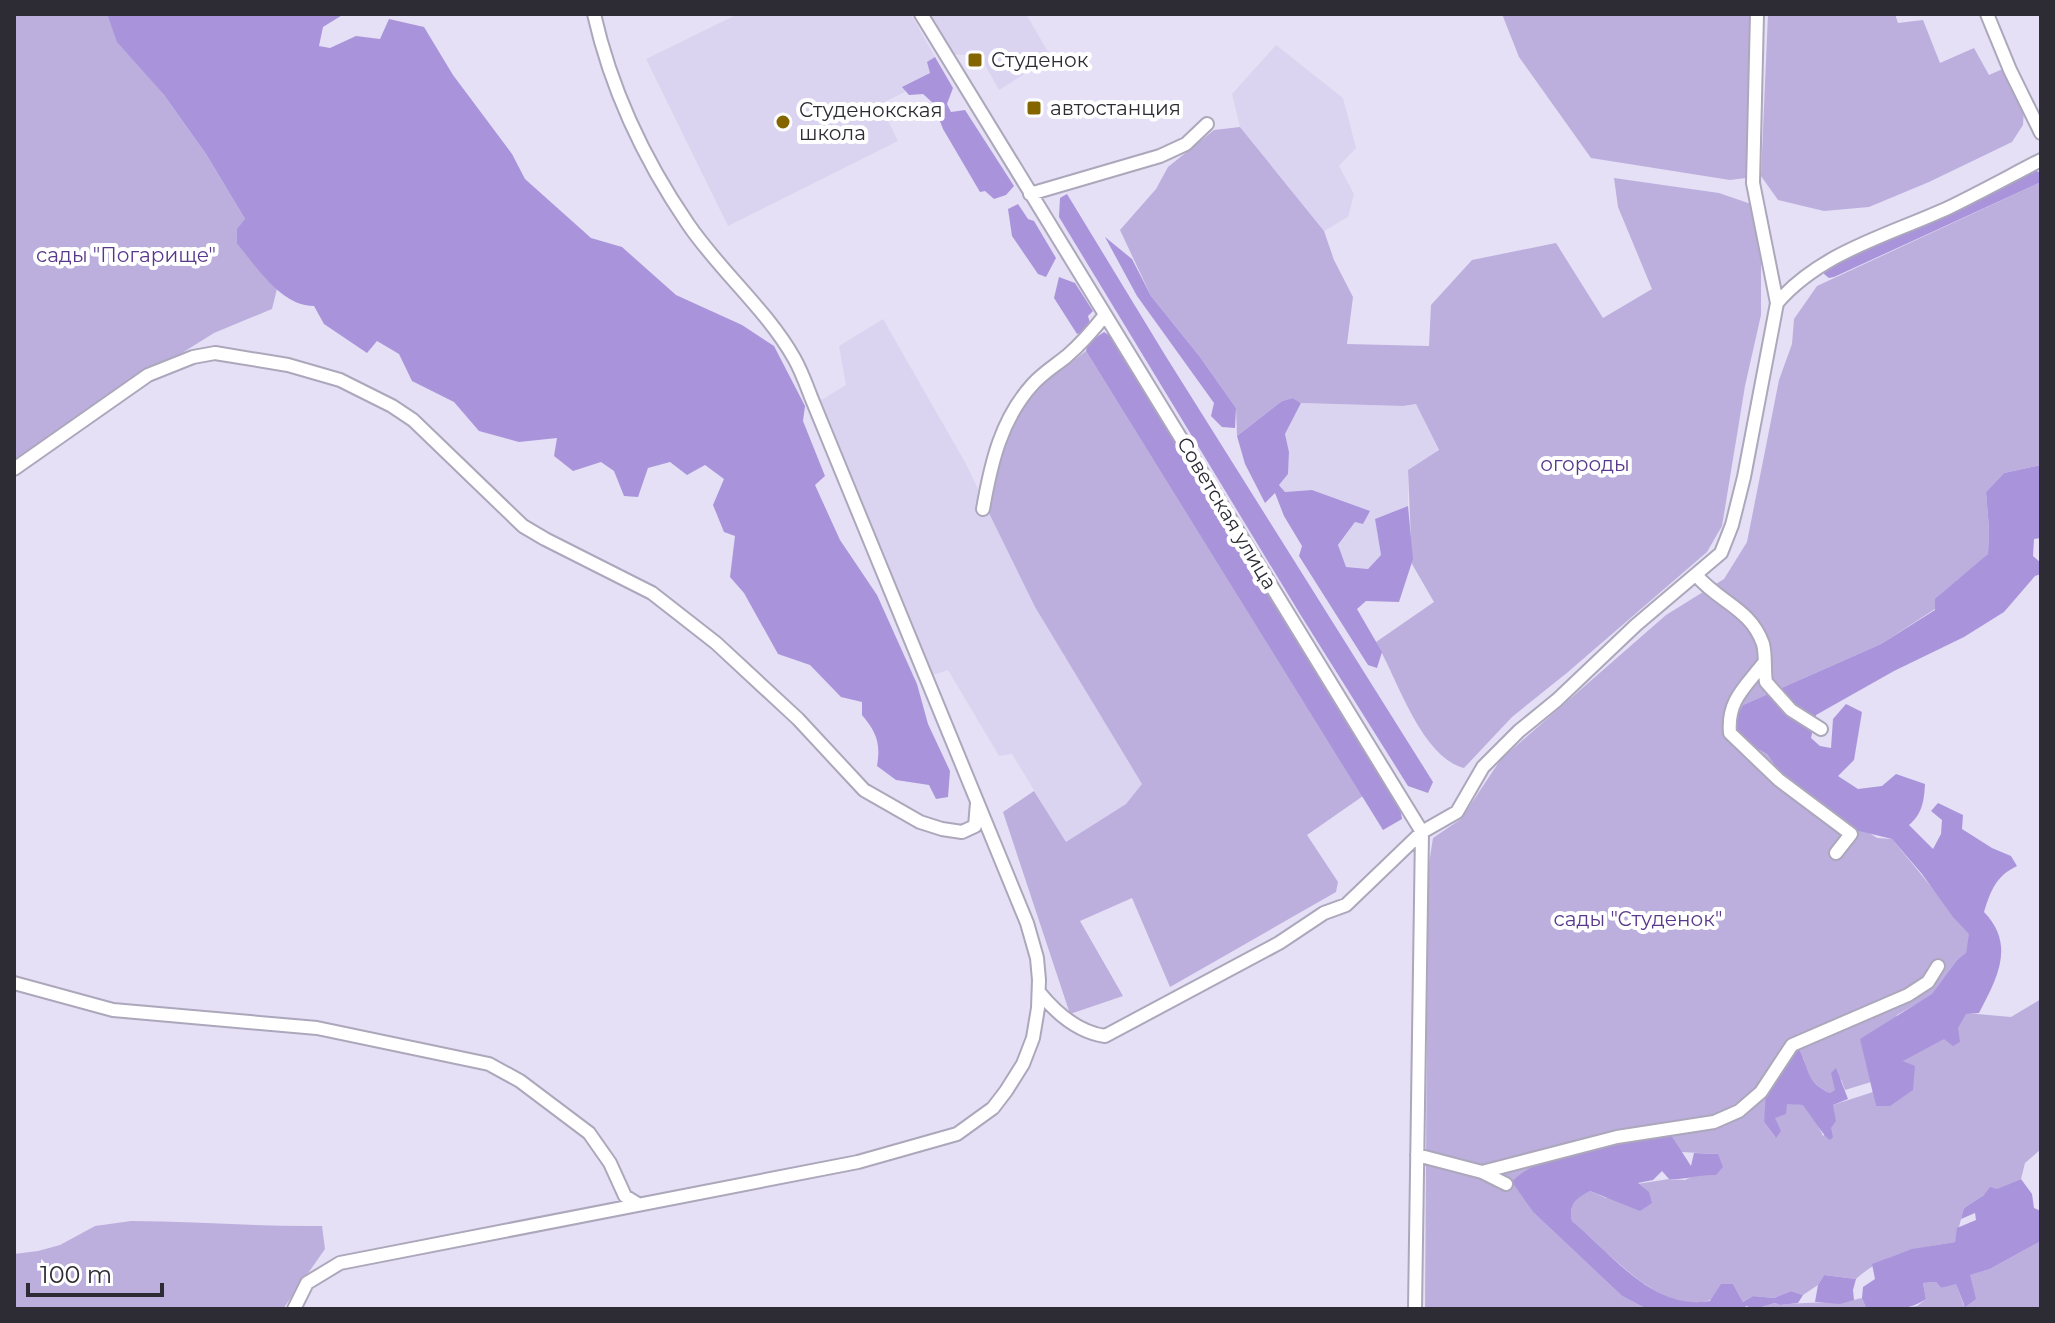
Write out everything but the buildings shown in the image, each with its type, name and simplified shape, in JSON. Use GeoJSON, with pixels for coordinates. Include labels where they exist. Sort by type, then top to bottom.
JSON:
{"type":"FeatureCollection","features":[{"type":"Feature","properties":{"kind":"street"},"geometry":{"type":"LineString","coordinates":[[294,1309],[307,1283],[340,1263],[858,1162],[957,1134],[993,1108],[1023,1064],[1033,1038],[1039,992],[1037,958],[1027,923],[794,358],[688,224],[657,173],[613,82],[594,14]]}},
{"type":"Feature","properties":{"kind":"street","name":"Советская улица"},"geometry":{"type":"LineString","coordinates":[[921,14],[1422,832]]}},
{"type":"Feature","properties":{"kind":"street"},"geometry":{"type":"LineString","coordinates":[[1039,992],[1054,1010],[1073,1023],[1091,1034],[1105,1036],[1279,943],[1324,913],[1346,905],[1422,832],[1457,812],[1483,767],[1519,731],[1721,553],[1732,525],[1777,303],[1753,183],[1757,14]]}},
{"type":"Feature","properties":{"kind":"street"},"geometry":{"type":"LineString","coordinates":[[1987,14],[2041,133]]}},
{"type":"Feature","properties":{"kind":"street"},"geometry":{"type":"LineString","coordinates":[[1030,194],[1160,156],[1186,144],[1207,124]]}},
{"type":"Feature","properties":{"kind":"street"},"geometry":{"type":"LineString","coordinates":[[1777,303],[1792,286],[1824,263],[1948,208],[2041,160]]}},
{"type":"Feature","properties":{"kind":"street"},"geometry":{"type":"LineString","coordinates":[[983,509],[1000,437],[1012,412],[1034,382],[1071,353],[1105,315]]}},
{"type":"Feature","properties":{"kind":"street"},"geometry":{"type":"LineString","coordinates":[[14,469],[148,375],[193,357],[215,353],[248,357],[340,380],[413,420],[523,526],[652,593],[694,625],[798,719],[864,790],[876,798],[920,822],[962,832],[975,826],[977,800]]}},
{"type":"Feature","properties":{"kind":"street"},"geometry":{"type":"LineString","coordinates":[[1697,576],[1711,593],[1734,604],[1752,621],[1764,647],[1766,682],[1791,710],[1821,729]]}},
{"type":"Feature","properties":{"kind":"street"},"geometry":{"type":"LineString","coordinates":[[1763,664],[1733,702],[1729,718],[1730,733],[1779,780],[1851,834],[1836,853]]}},
{"type":"Feature","properties":{"kind":"street"},"geometry":{"type":"LineString","coordinates":[[1415,1309],[1422,832]]}},
{"type":"Feature","properties":{"kind":"street"},"geometry":{"type":"LineString","coordinates":[[1482,1172],[1617,1137],[1714,1122],[1739,1111],[1761,1092],[1792,1045],[1908,995],[1928,982],[1938,966]]}},
{"type":"Feature","properties":{"kind":"street"},"geometry":{"type":"LineString","coordinates":[[14,983],[113,1010],[317,1028],[489,1064],[520,1081],[589,1133],[610,1163],[625,1196],[638,1204]]}},
{"type":"Feature","properties":{"kind":"street"},"geometry":{"type":"LineString","coordinates":[[1417,1155],[1482,1172],[1506,1184]]}},
{"type":"Feature","properties":{"kind":"shaded area"},"geometry":{"type":"Polygon","coordinates":[[[107,14],[344,14],[323,27],[319,46],[330,48],[356,36],[380,39],[389,19],[424,27],[453,75],[512,154],[525,179],[591,238],[622,247],[676,295],[742,325],[774,346],[805,406],[803,421],[825,476],[815,485],[840,540],[877,595],[917,684],[928,724],[950,771],[948,797],[936,799],[929,785],[896,780],[877,766],[878,744],[862,715],[862,702],[841,697],[810,665],[778,654],[744,593],[730,577],[735,536],[724,532],[713,505],[724,479],[705,465],[687,475],[670,462],[648,468],[638,497],[624,496],[614,471],[601,462],[573,471],[554,456],[557,438],[519,442],[479,431],[454,402],[412,381],[399,354],[377,341],[367,353],[324,324],[314,306],[291,300],[271,284],[237,244],[237,229],[245,219],[206,154],[164,95],[117,42],[107,14]]]}},
{"type":"Feature","properties":{"kind":"shaded area","name":"Студенокская школа"},"geometry":{"type":"Polygon","coordinates":[[[738,14],[911,14],[944,73],[880,104],[898,141],[728,226],[646,59],[738,14]]]}},
{"type":"Feature","properties":{"kind":"shaded area"},"geometry":{"type":"Polygon","coordinates":[[[927,14],[1026,14],[1051,57],[999,90],[980,56],[951,54],[927,14]]]}},
{"type":"Feature","properties":{"kind":"shaded area"},"geometry":{"type":"Polygon","coordinates":[[[1276,45],[1343,98],[1356,148],[1339,166],[1354,194],[1348,217],[1324,231],[1240,127],[1232,94],[1276,45]]]}},
{"type":"Feature","properties":{"kind":"shaded area"},"geometry":{"type":"Polygon","coordinates":[[[935,57],[953,88],[947,104],[951,112],[965,110],[1014,186],[1006,195],[994,199],[985,191],[980,192],[943,129],[933,103],[923,94],[909,95],[902,87],[930,73],[927,62],[935,57]]]}},
{"type":"Feature","properties":{"kind":"shaded area"},"geometry":{"type":"Polygon","coordinates":[[[2032,169],[2041,173],[2041,182],[1834,277],[1824,274],[1827,266],[2032,169]]]}},
{"type":"Feature","properties":{"kind":"shaded area"},"geometry":{"type":"Polygon","coordinates":[[[1067,194],[1433,782],[1428,793],[1408,786],[1059,217],[1060,198],[1067,194]]]}},
{"type":"Feature","properties":{"kind":"shaded area"},"geometry":{"type":"Polygon","coordinates":[[[1018,204],[1028,219],[1034,221],[1056,258],[1046,277],[1038,274],[1012,236],[1008,209],[1018,204]]]}},
{"type":"Feature","properties":{"kind":"shaded area"},"geometry":{"type":"Polygon","coordinates":[[[1105,237],[1132,259],[1151,296],[1236,408],[1235,428],[1222,427],[1211,416],[1214,403],[1137,296],[1105,237]]]}},
{"type":"Feature","properties":{"kind":"shaded area"},"geometry":{"type":"Polygon","coordinates":[[[1059,277],[1075,283],[1093,311],[1088,316],[1090,323],[1084,332],[1077,334],[1054,298],[1059,277]]]}},
{"type":"Feature","properties":{"kind":"shaded area"},"geometry":{"type":"Polygon","coordinates":[[[883,319],[966,464],[1035,607],[1143,784],[1126,804],[1066,843],[1012,754],[999,756],[948,670],[933,675],[821,400],[846,385],[839,346],[883,319]]]}},
{"type":"Feature","properties":{"kind":"shaded area"},"geometry":{"type":"Polygon","coordinates":[[[1104,332],[1112,337],[1400,808],[1402,819],[1383,830],[1086,351],[1088,343],[1104,332]]]}},
{"type":"Feature","properties":{"kind":"shaded area"},"geometry":{"type":"Polygon","coordinates":[[[1293,398],[1301,403],[1285,434],[1289,452],[1288,474],[1279,485],[1285,492],[1312,490],[1370,511],[1363,524],[1355,522],[1338,545],[1346,567],[1368,569],[1381,555],[1375,519],[1408,506],[1413,559],[1399,602],[1366,601],[1357,609],[1382,652],[1377,668],[1368,665],[1299,556],[1302,546],[1284,516],[1275,493],[1265,503],[1245,464],[1237,436],[1282,401],[1293,398]]]}},
{"type":"Feature","properties":{"kind":"shaded area"},"geometry":{"type":"Polygon","coordinates":[[[1301,403],[1416,404],[1439,451],[1408,470],[1408,506],[1375,519],[1381,555],[1368,569],[1345,567],[1338,546],[1355,522],[1363,524],[1369,511],[1312,490],[1285,492],[1279,484],[1288,474],[1289,452],[1285,434],[1301,403]]]}},
{"type":"Feature","properties":{"kind":"shaded area"},"geometry":{"type":"Polygon","coordinates":[[[2041,465],[2041,538],[2034,539],[2033,556],[2041,563],[2041,574],[2035,576],[2004,612],[1964,637],[1894,671],[1816,715],[1811,738],[1820,746],[1831,748],[1833,719],[1846,704],[1862,712],[1854,760],[1838,776],[1858,789],[1882,786],[1896,774],[1925,784],[1922,807],[1909,825],[1933,849],[1941,834],[1942,820],[1931,811],[1938,803],[1963,815],[1962,829],[2011,856],[2017,866],[1995,884],[1984,912],[1994,924],[2001,949],[1997,974],[1979,1013],[1966,1014],[1958,1028],[1960,1042],[1953,1046],[1944,1039],[1903,1061],[1915,1066],[1913,1090],[1890,1106],[1876,1106],[1860,1039],[1932,994],[1957,960],[1966,953],[1969,934],[1892,839],[1847,828],[1782,776],[1767,754],[1739,739],[1734,721],[1743,705],[1881,644],[1935,610],[1935,599],[1988,554],[1986,492],[2004,473],[2041,465]]]}},
{"type":"Feature","properties":{"kind":"shaded area"},"geometry":{"type":"Polygon","coordinates":[[[1798,1048],[1812,1079],[1830,1093],[1835,1090],[1831,1073],[1836,1068],[1848,1099],[1833,1105],[1836,1121],[1831,1128],[1833,1137],[1830,1140],[1802,1105],[1787,1104],[1786,1114],[1775,1118],[1781,1131],[1776,1138],[1764,1122],[1766,1092],[1787,1057],[1798,1048]]]}},
{"type":"Feature","properties":{"kind":"shaded area"},"geometry":{"type":"Polygon","coordinates":[[[1671,1135],[1691,1166],[1694,1153],[1718,1154],[1723,1167],[1716,1175],[1675,1179],[1669,1179],[1662,1171],[1653,1180],[1638,1183],[1649,1192],[1652,1203],[1640,1211],[1590,1191],[1574,1203],[1572,1221],[1635,1277],[1670,1297],[1689,1302],[1710,1301],[1721,1284],[1733,1284],[1743,1302],[1753,1296],[1774,1298],[1791,1291],[1803,1295],[1798,1303],[1775,1303],[1755,1309],[1746,1306],[1744,1309],[1647,1309],[1622,1296],[1534,1213],[1512,1182],[1524,1171],[1563,1154],[1610,1143],[1671,1135]]]}},
{"type":"Feature","properties":{"kind":"shaded area"},"geometry":{"type":"Polygon","coordinates":[[[2021,1179],[2032,1194],[2034,1208],[2041,1211],[2041,1241],[1990,1269],[1970,1275],[1976,1299],[1965,1307],[1956,1284],[1941,1288],[1936,1282],[1923,1283],[1926,1299],[1919,1303],[1897,1309],[1866,1308],[1862,1298],[1863,1287],[1875,1279],[1872,1264],[1912,1249],[1955,1242],[1957,1228],[1976,1220],[1975,1213],[1961,1219],[1964,1208],[1984,1195],[1990,1187],[1997,1189],[2021,1179]]]}},
{"type":"Feature","properties":{"kind":"shaded area"},"geometry":{"type":"Polygon","coordinates":[[[1824,1275],[1856,1279],[1854,1300],[1840,1304],[1815,1302],[1818,1285],[1824,1275]]]}},
{"type":"Feature","properties":{"kind":"green space","name":"сады \"Погарище\""},"geometry":{"type":"Polygon","coordinates":[[[14,14],[107,14],[118,42],[164,95],[206,154],[245,219],[237,244],[277,289],[272,309],[214,333],[65,426],[14,463],[14,14]]]}},
{"type":"Feature","properties":{"kind":"green space"},"geometry":{"type":"Polygon","coordinates":[[[1502,14],[1752,14],[1746,178],[1730,180],[1591,158],[1519,57],[1502,14]]]}},
{"type":"Feature","properties":{"kind":"green space"},"geometry":{"type":"Polygon","coordinates":[[[1768,14],[1895,14],[1898,23],[1923,20],[1940,63],[1974,48],[1989,75],[2005,68],[2024,110],[2023,125],[2012,142],[1869,207],[1824,211],[1778,200],[1761,176],[1768,14]]]}},
{"type":"Feature","properties":{"kind":"green space","name":"огороды"},"geometry":{"type":"Polygon","coordinates":[[[1240,127],[1324,231],[1334,260],[1353,297],[1347,344],[1429,346],[1431,305],[1472,260],[1556,243],[1603,318],[1652,289],[1618,207],[1614,178],[1719,193],[1751,204],[1761,262],[1761,315],[1745,386],[1722,526],[1707,552],[1512,717],[1464,768],[1449,761],[1423,733],[1376,642],[1434,602],[1412,564],[1408,470],[1439,450],[1416,404],[1301,403],[1293,398],[1282,401],[1237,436],[1236,408],[1151,296],[1120,230],[1156,189],[1168,167],[1214,130],[1240,127]]]}},
{"type":"Feature","properties":{"kind":"green space","name":"сады \"Студенок\""},"geometry":{"type":"Polygon","coordinates":[[[2041,182],[2041,465],[2004,473],[1986,492],[1988,554],[1935,609],[1881,644],[1743,705],[1734,721],[1739,739],[1767,754],[1782,776],[1877,838],[1892,839],[1970,934],[1966,954],[1957,960],[1932,995],[1897,1015],[1867,1064],[1871,1082],[1845,1090],[1841,1079],[1836,1090],[1830,1093],[1812,1079],[1803,1057],[1766,1110],[1764,1122],[1775,1137],[1775,1118],[1787,1103],[1802,1105],[1815,1119],[1823,1136],[1831,1128],[1833,1105],[1873,1092],[1876,1106],[1902,1062],[1918,1049],[1951,1032],[1966,1013],[2011,1017],[2041,999],[2041,1149],[2025,1163],[2021,1179],[1984,1195],[1964,1208],[1955,1242],[1890,1257],[1856,1279],[1824,1275],[1818,1285],[1803,1295],[1791,1291],[1774,1298],[1753,1296],[1743,1302],[1733,1284],[1710,1300],[1689,1302],[1670,1298],[1634,1276],[1572,1221],[1571,1215],[1574,1202],[1590,1191],[1606,1198],[1637,1184],[1685,1180],[1698,1174],[1716,1175],[1718,1154],[1681,1152],[1671,1135],[1534,1213],[1622,1296],[1647,1309],[1425,1309],[1428,870],[1433,838],[1461,819],[1501,759],[1666,615],[1724,579],[1747,542],[1779,380],[1792,344],[1794,319],[1817,286],[2041,182]]]}},
{"type":"Feature","properties":{"kind":"green space"},"geometry":{"type":"Polygon","coordinates":[[[1086,351],[1363,796],[1307,835],[1338,882],[1336,892],[1170,987],[1132,898],[1080,921],[1123,996],[1070,1014],[1003,812],[1034,791],[1066,842],[1126,804],[1142,784],[1035,607],[987,509],[999,459],[1019,412],[1045,382],[1086,351]]]}},
{"type":"Feature","properties":{"kind":"green space"},"geometry":{"type":"Polygon","coordinates":[[[131,1221],[322,1226],[325,1249],[283,1309],[14,1309],[14,1254],[60,1245],[95,1226],[131,1221]]]}},
{"type":"Feature","properties":{"kind":"green space"},"geometry":{"type":"Polygon","coordinates":[[[2041,1241],[2041,1309],[1899,1309],[1917,1306],[1926,1299],[1923,1283],[1936,1282],[1941,1288],[1956,1283],[1964,1306],[1969,1275],[1990,1269],[2041,1241]]]}},
{"type":"Feature","properties":{"kind":"green space"},"geometry":{"type":"Polygon","coordinates":[[[1862,1298],[1866,1308],[1871,1309],[1755,1309],[1775,1303],[1862,1298]]]}},
{"type":"Feature","properties":{"kind":"place","name":"Студенок"},"geometry":{"type":"Point","coordinates":[975,60]}},
{"type":"Feature","properties":{"kind":"place","name":"автостанция"},"geometry":{"type":"Point","coordinates":[1034,108]}},
{"type":"Feature","properties":{"kind":"place","name":"Студенокская школа"},"geometry":{"type":"Point","coordinates":[783,122]}}]}
